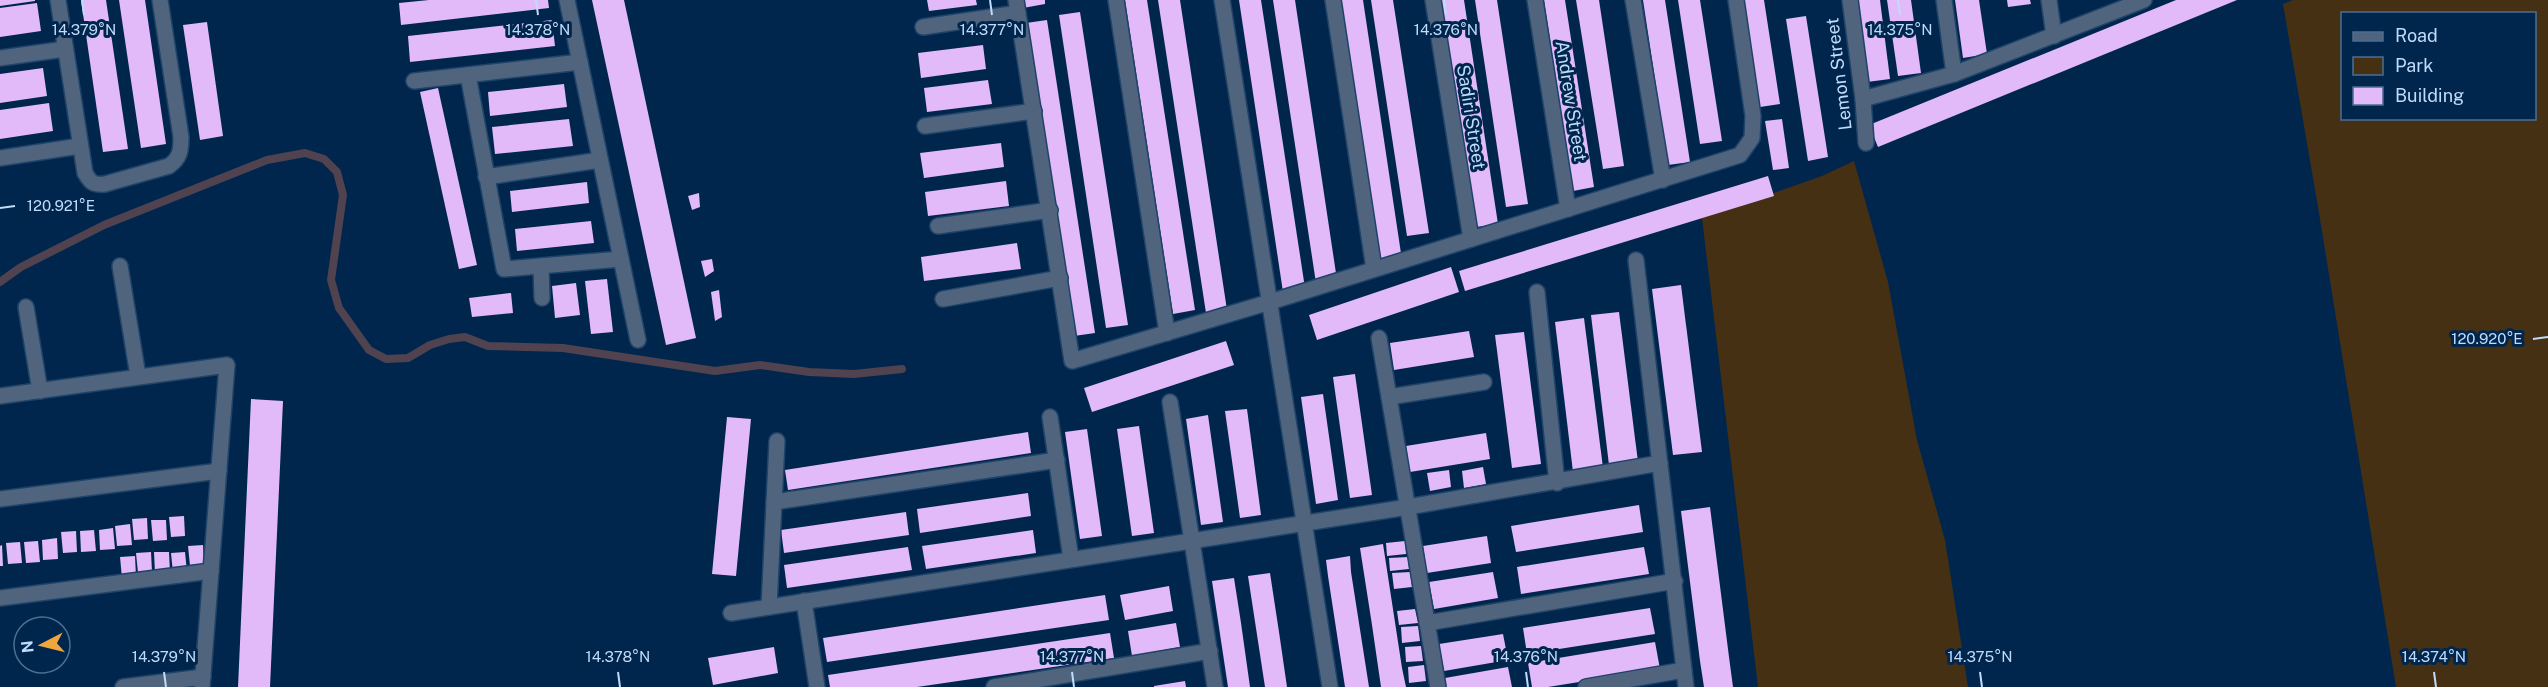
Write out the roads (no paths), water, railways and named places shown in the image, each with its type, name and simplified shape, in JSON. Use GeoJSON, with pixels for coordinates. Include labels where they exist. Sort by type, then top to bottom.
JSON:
{"type":"FeatureCollection","features":[{"type":"Feature","properties":{"kind":"street"},"geometry":{"type":"LineString","coordinates":[[58,0],[85,173],[90,182],[94,184],[105,184],[169,166],[178,160],[181,137],[160,0]]}},
{"type":"Feature","properties":{"kind":"street"},"geometry":{"type":"LineString","coordinates":[[567,0],[638,340]]}},
{"type":"Feature","properties":{"kind":"street"},"geometry":{"type":"LineString","coordinates":[[1116,0],[1167,333]]}},
{"type":"Feature","properties":{"kind":"street"},"geometry":{"type":"LineString","coordinates":[[1222,0],[1330,687]]}},
{"type":"Feature","properties":{"kind":"street"},"geometry":{"type":"LineString","coordinates":[[1333,0],[1374,269]]}},
{"type":"Feature","properties":{"kind":"street","name":"Sadiri Street"},"geometry":{"type":"LineString","coordinates":[[1433,0],[1471,239]]}},
{"type":"Feature","properties":{"kind":"street","name":"Andrew Street"},"geometry":{"type":"LineString","coordinates":[[1535,0],[1568,209]]}},
{"type":"Feature","properties":{"kind":"street"},"geometry":{"type":"LineString","coordinates":[[1633,0],[1663,180]]}},
{"type":"Feature","properties":{"kind":"street"},"geometry":{"type":"LineString","coordinates":[[923,27],[1017,7],[1072,361],[1270,302],[1740,154],[1752,138],[1753,116],[1736,0]]}},
{"type":"Feature","properties":{"kind":"street","name":"Lemon Street"},"geometry":{"type":"LineString","coordinates":[[1850,0],[1863,99],[1866,143]]}},
{"type":"Feature","properties":{"kind":"street"},"geometry":{"type":"LineString","coordinates":[[1944,0],[1954,74]]}},
{"type":"Feature","properties":{"kind":"street"},"geometry":{"type":"LineString","coordinates":[[2049,0],[2054,36]]}},
{"type":"Feature","properties":{"kind":"street"},"geometry":{"type":"LineString","coordinates":[[1863,99],[1954,74],[2144,0]]}},
{"type":"Feature","properties":{"kind":"street"},"geometry":{"type":"LineString","coordinates":[[0,58],[65,49]]}},
{"type":"Feature","properties":{"kind":"street"},"geometry":{"type":"LineString","coordinates":[[414,81],[580,62]]}},
{"type":"Feature","properties":{"kind":"street"},"geometry":{"type":"LineString","coordinates":[[468,75],[504,269],[621,259]]}},
{"type":"Feature","properties":{"kind":"street"},"geometry":{"type":"LineString","coordinates":[[925,126],[1034,111]]}},
{"type":"Feature","properties":{"kind":"street"},"geometry":{"type":"LineString","coordinates":[[0,158],[80,146]]}},
{"type":"Feature","properties":{"kind":"street"},"geometry":{"type":"LineString","coordinates":[[486,177],[600,160]]}},
{"type":"Feature","properties":{"kind":"street"},"geometry":{"type":"LineString","coordinates":[[938,226],[1050,210]]}},
{"type":"Feature","properties":{"kind":"street"},"geometry":{"type":"LineString","coordinates":[[1636,260],[1686,687]]}},
{"type":"Feature","properties":{"kind":"street"},"geometry":{"type":"LineString","coordinates":[[120,266],[138,376]]}},
{"type":"Feature","properties":{"kind":"street"},"geometry":{"type":"LineString","coordinates":[[541,266],[542,298]]}},
{"type":"Feature","properties":{"kind":"street"},"geometry":{"type":"LineString","coordinates":[[944,299],[1060,278]]}},
{"type":"Feature","properties":{"kind":"street"},"geometry":{"type":"LineString","coordinates":[[1537,292],[1557,483]]}},
{"type":"Feature","properties":{"kind":"street"},"geometry":{"type":"LineString","coordinates":[[26,307],[39,391]]}},
{"type":"Feature","properties":{"kind":"street"},"geometry":{"type":"LineString","coordinates":[[1379,338],[1438,687]]}},
{"type":"Feature","properties":{"kind":"street"},"geometry":{"type":"LineString","coordinates":[[0,396],[227,365],[203,682],[123,687]]}},
{"type":"Feature","properties":{"kind":"street"},"geometry":{"type":"LineString","coordinates":[[1389,397],[1484,382]]}},
{"type":"Feature","properties":{"kind":"street"},"geometry":{"type":"LineString","coordinates":[[1170,402],[1215,687]]}},
{"type":"Feature","properties":{"kind":"street"},"geometry":{"type":"LineString","coordinates":[[1050,417],[1071,559]]}},
{"type":"Feature","properties":{"kind":"street"},"geometry":{"type":"LineString","coordinates":[[769,607],[777,441]]}},
{"type":"Feature","properties":{"kind":"street"},"geometry":{"type":"LineString","coordinates":[[774,502],[1057,460]]}},
{"type":"Feature","properties":{"kind":"street"},"geometry":{"type":"LineString","coordinates":[[731,613],[1408,507],[1660,464]]}},
{"type":"Feature","properties":{"kind":"street"},"geometry":{"type":"LineString","coordinates":[[0,499],[219,471]]}},
{"type":"Feature","properties":{"kind":"street"},"geometry":{"type":"LineString","coordinates":[[0,598],[211,571]]}},
{"type":"Feature","properties":{"kind":"street"},"geometry":{"type":"LineString","coordinates":[[1427,623],[1675,581]]}},
{"type":"Feature","properties":{"kind":"street"},"geometry":{"type":"LineString","coordinates":[[804,601],[817,687]]}},
{"type":"Feature","properties":{"kind":"street"},"geometry":{"type":"LineString","coordinates":[[994,687],[1210,651]]}},
{"type":"Feature","properties":{"kind":"street"},"geometry":{"type":"LineString","coordinates":[[1586,687],[1684,670]]}},
{"type":"Feature","properties":{"kind":"waterway"},"geometry":{"type":"LineString","coordinates":[[0,282],[21,267],[104,225],[267,160],[305,153],[324,159],[337,172],[343,195],[331,280],[339,308],[369,350],[386,359],[408,358],[430,345],[465,337],[488,346],[563,348],[715,371],[760,365],[809,372],[854,374],[902,369]]}}]}
